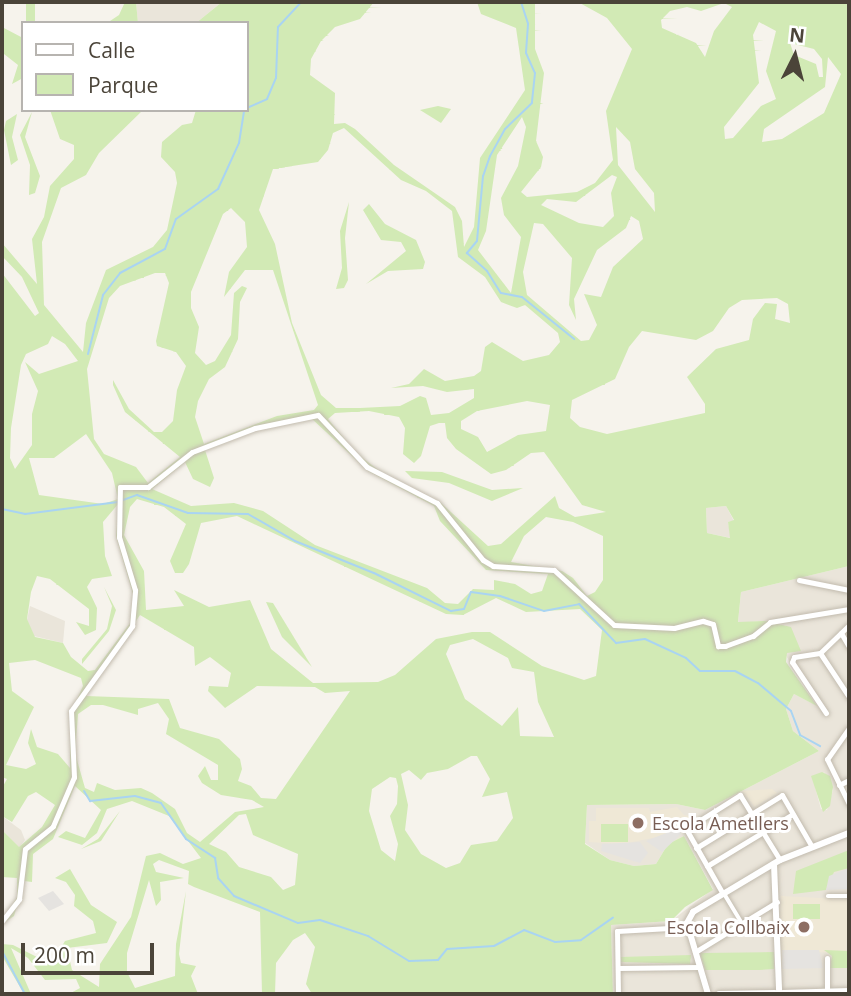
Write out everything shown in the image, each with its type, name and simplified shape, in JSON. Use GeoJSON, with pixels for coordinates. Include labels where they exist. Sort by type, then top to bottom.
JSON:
{"type":"FeatureCollection","features":[{"type":"Feature","properties":{"kind":"street"},"geometry":{"type":"LineString","coordinates":[[2,920],[19,899],[25,849],[52,826],[74,777],[71,711],[132,626],[135,590],[119,537],[120,487],[153,485],[202,447],[275,421],[318,415],[367,467],[438,503],[483,560],[493,566],[554,570],[614,625],[674,628],[703,621],[713,624],[718,646],[725,646],[753,636],[780,619],[849,609]]}},
{"type":"Feature","properties":{"kind":"street"},"geometry":{"type":"LineString","coordinates":[[799,580],[849,590]]}},
{"type":"Feature","properties":{"kind":"street"},"geometry":{"type":"LineString","coordinates":[[826,713],[792,662],[794,657],[820,653],[849,625]]}},
{"type":"Feature","properties":{"kind":"street"},"geometry":{"type":"LineString","coordinates":[[841,633],[849,647]]}},
{"type":"Feature","properties":{"kind":"street"},"geometry":{"type":"LineString","coordinates":[[820,653],[849,697]]}},
{"type":"Feature","properties":{"kind":"street"},"geometry":{"type":"LineString","coordinates":[[849,728],[831,748],[827,759],[849,804]]}},
{"type":"Feature","properties":{"kind":"street"},"geometry":{"type":"LineString","coordinates":[[839,785],[849,780]]}},
{"type":"Feature","properties":{"kind":"street"},"geometry":{"type":"LineString","coordinates":[[742,923],[686,829],[740,795],[763,832],[777,862],[779,993]]}},
{"type":"Feature","properties":{"kind":"street"},"geometry":{"type":"LineString","coordinates":[[696,848],[782,795],[811,845]]}},
{"type":"Feature","properties":{"kind":"street"},"geometry":{"type":"LineString","coordinates":[[707,866],[793,814]]}},
{"type":"Feature","properties":{"kind":"street"},"geometry":{"type":"LineString","coordinates":[[708,994],[687,927],[693,912],[777,862],[811,845],[849,833]]}},
{"type":"Feature","properties":{"kind":"street"},"geometry":{"type":"LineString","coordinates":[[828,896],[849,896]]}},
{"type":"Feature","properties":{"kind":"street"},"geometry":{"type":"LineString","coordinates":[[695,952],[777,902]]}},
{"type":"Feature","properties":{"kind":"street"},"geometry":{"type":"LineString","coordinates":[[618,994],[617,931],[687,927]]}},
{"type":"Feature","properties":{"kind":"street"},"geometry":{"type":"LineString","coordinates":[[827,958],[827,992]]}},
{"type":"Feature","properties":{"kind":"street"},"geometry":{"type":"LineString","coordinates":[[618,968],[699,967]]}},
{"type":"Feature","properties":{"kind":"street"},"geometry":{"type":"LineString","coordinates":[[719,994],[849,991]]}},
{"type":"Feature","properties":{"kind":"shaded area"},"geometry":{"type":"Polygon","coordinates":[[[136,2],[222,2],[198,21],[138,21],[136,2]]]}},
{"type":"Feature","properties":{"kind":"shaded area"},"geometry":{"type":"Polygon","coordinates":[[[726,506],[734,521],[728,522],[731,538],[707,533],[706,508],[726,506]]]}},
{"type":"Feature","properties":{"kind":"shaded area"},"geometry":{"type":"Polygon","coordinates":[[[849,566],[849,994],[613,994],[611,925],[671,921],[713,889],[684,836],[668,844],[656,864],[634,866],[610,860],[585,843],[587,805],[676,804],[705,810],[819,751],[793,731],[786,709],[794,694],[816,705],[765,621],[738,623],[741,592],[849,566]],[[824,772],[815,787],[821,809],[827,810],[833,790],[824,772]]]}},
{"type":"Feature","properties":{"kind":"shaded area"},"geometry":{"type":"Polygon","coordinates":[[[30,606],[65,621],[63,643],[34,636],[27,620],[30,606]]]}},
{"type":"Feature","properties":{"kind":"shaded area","name":"Escola Ametllers"},"geometry":{"type":"Polygon","coordinates":[[[772,789],[777,793],[755,807],[742,791],[772,789]]]}},
{"type":"Feature","properties":{"kind":"shaded area","name":"Escola Ametllers"},"geometry":{"type":"Polygon","coordinates":[[[677,807],[684,815],[697,817],[667,835],[623,844],[589,842],[589,821],[596,821],[596,808],[649,808],[650,812],[677,807]]]}},
{"type":"Feature","properties":{"kind":"shaded area"},"geometry":{"type":"Polygon","coordinates":[[[2,816],[21,830],[25,840],[19,848],[2,830],[2,816]]]}},
{"type":"Feature","properties":{"kind":"shaded area"},"geometry":{"type":"Polygon","coordinates":[[[679,828],[681,834],[662,852],[646,841],[679,828]]]}},
{"type":"Feature","properties":{"kind":"shaded area"},"geometry":{"type":"Polygon","coordinates":[[[640,842],[648,853],[640,863],[601,851],[602,844],[640,842]]]}},
{"type":"Feature","properties":{"kind":"shaded area"},"geometry":{"type":"Polygon","coordinates":[[[849,868],[849,889],[826,890],[829,876],[849,868]]]}},
{"type":"Feature","properties":{"kind":"shaded area"},"geometry":{"type":"Polygon","coordinates":[[[53,891],[64,904],[49,911],[38,898],[53,891]]]}},
{"type":"Feature","properties":{"kind":"shaded area","name":"Escola Collbaix"},"geometry":{"type":"Polygon","coordinates":[[[781,896],[849,900],[846,953],[778,950],[781,896]]]}},
{"type":"Feature","properties":{"kind":"shaded area"},"geometry":{"type":"Polygon","coordinates":[[[782,950],[819,950],[823,968],[782,969],[782,950]]]}},
{"type":"Feature","properties":{"kind":"green space"},"geometry":{"type":"Polygon","coordinates":[[[26,2],[35,2],[35,21],[26,21],[26,2]]]}},
{"type":"Feature","properties":{"kind":"green space"},"geometry":{"type":"Polygon","coordinates":[[[125,2],[136,2],[138,21],[110,21],[119,15],[125,2]]]}},
{"type":"Feature","properties":{"kind":"green space"},"geometry":{"type":"Polygon","coordinates":[[[222,2],[374,2],[360,19],[335,27],[321,41],[311,59],[310,75],[335,93],[334,124],[345,123],[355,129],[394,165],[455,207],[462,221],[464,247],[474,227],[480,158],[525,90],[516,28],[481,14],[477,2],[535,2],[535,49],[544,73],[536,141],[543,157],[541,167],[521,192],[527,197],[577,192],[595,183],[613,160],[606,111],[632,49],[607,18],[578,2],[849,2],[849,566],[741,592],[738,622],[765,621],[791,627],[801,651],[787,653],[786,662],[817,706],[794,694],[786,709],[793,731],[819,751],[705,810],[676,804],[587,805],[585,844],[610,860],[634,866],[656,864],[668,844],[684,836],[713,890],[685,907],[671,921],[611,925],[613,994],[312,994],[306,984],[315,947],[305,933],[293,940],[276,963],[275,994],[262,994],[260,912],[188,884],[189,871],[159,860],[153,864],[156,872],[184,878],[160,882],[161,900],[156,906],[149,880],[127,953],[127,972],[135,988],[175,976],[176,944],[186,891],[179,954],[181,963],[196,966],[191,976],[198,994],[69,994],[80,988],[76,979],[45,980],[28,958],[11,948],[31,994],[24,994],[2,956],[2,944],[13,945],[51,964],[65,941],[96,933],[93,921],[74,906],[75,895],[66,882],[55,878],[70,869],[91,905],[117,922],[107,943],[67,948],[72,970],[99,987],[100,964],[131,917],[146,856],[160,853],[183,864],[201,858],[169,816],[132,801],[107,809],[97,833],[82,845],[58,837],[66,831],[85,838],[101,810],[75,786],[53,839],[33,854],[32,882],[24,881],[14,916],[2,924],[17,897],[17,878],[2,877],[2,830],[19,847],[42,827],[55,805],[36,792],[28,796],[12,822],[2,816],[2,788],[7,779],[2,777],[2,273],[35,316],[39,313],[22,277],[2,256],[2,243],[37,284],[32,239],[44,217],[50,186],[74,159],[74,145],[60,139],[51,112],[141,112],[99,153],[86,175],[61,188],[42,242],[44,305],[83,352],[86,323],[106,270],[153,247],[167,230],[177,183],[175,172],[161,157],[162,142],[182,125],[192,123],[195,112],[248,112],[248,21],[198,21],[222,2]],[[724,3],[701,11],[687,7],[670,11],[661,20],[662,28],[696,43],[705,57],[714,31],[732,7],[724,3]],[[759,22],[753,35],[759,83],[724,127],[725,139],[733,138],[761,106],[776,99],[766,71],[776,31],[759,22]],[[790,43],[794,55],[816,64],[819,77],[823,77],[822,59],[814,49],[790,43]],[[828,57],[825,87],[764,129],[762,142],[782,139],[824,113],[841,74],[828,57]],[[522,117],[497,155],[486,231],[478,250],[511,293],[521,237],[504,215],[501,198],[518,166],[526,127],[522,117]],[[616,127],[618,165],[655,212],[654,193],[635,169],[630,142],[616,127]],[[344,128],[333,133],[328,150],[318,162],[273,169],[259,210],[275,244],[292,323],[321,395],[336,408],[400,406],[420,396],[426,398],[431,415],[449,413],[474,398],[474,389],[447,392],[423,386],[391,388],[409,384],[424,369],[445,381],[474,376],[481,371],[485,347],[492,342],[523,361],[549,355],[560,342],[558,333],[525,305],[517,308],[501,302],[485,277],[458,257],[452,211],[426,191],[401,180],[344,128]],[[612,175],[576,202],[547,199],[541,205],[579,223],[603,227],[614,216],[611,193],[617,177],[612,175]],[[231,208],[223,214],[191,292],[191,308],[199,327],[195,353],[206,365],[215,361],[231,335],[234,293],[242,286],[247,288],[240,302],[238,339],[225,367],[209,379],[198,401],[195,417],[204,444],[277,416],[314,410],[318,405],[273,270],[245,270],[224,297],[229,272],[247,247],[245,222],[231,208]],[[631,216],[626,228],[597,250],[574,299],[576,320],[569,305],[572,258],[543,224],[534,223],[523,272],[527,295],[581,341],[589,340],[597,325],[584,294],[601,297],[613,267],[643,239],[639,221],[631,216]],[[155,273],[120,286],[109,298],[87,369],[94,439],[104,454],[136,467],[148,483],[180,457],[125,412],[113,380],[129,409],[154,432],[162,432],[173,421],[177,390],[186,366],[176,352],[157,346],[169,283],[165,273],[155,273]],[[777,298],[742,300],[729,308],[713,331],[696,340],[642,331],[629,347],[615,379],[572,400],[570,418],[580,427],[607,434],[705,413],[705,404],[687,377],[716,349],[749,340],[753,319],[765,303],[777,304],[775,319],[790,323],[788,304],[777,298]],[[52,336],[48,344],[26,354],[21,365],[11,428],[10,458],[15,469],[32,445],[32,414],[38,391],[25,362],[39,374],[78,361],[65,344],[52,336]],[[527,401],[477,411],[461,421],[461,429],[478,437],[487,452],[518,435],[546,431],[550,405],[527,401]],[[369,411],[335,413],[328,419],[356,453],[385,475],[441,503],[488,546],[501,544],[555,496],[559,508],[575,517],[606,512],[582,505],[544,452],[531,453],[506,470],[491,474],[456,449],[447,438],[445,423],[430,426],[421,456],[414,463],[403,454],[405,428],[399,417],[369,411]],[[311,418],[271,425],[205,450],[214,478],[210,487],[193,479],[185,462],[152,489],[191,506],[234,503],[263,511],[315,545],[427,588],[445,603],[458,604],[473,589],[494,590],[494,580],[515,584],[531,594],[542,591],[548,574],[486,570],[440,521],[434,506],[368,471],[311,418]],[[86,434],[54,458],[29,458],[39,495],[103,504],[118,499],[112,473],[86,434]],[[137,499],[130,507],[124,535],[144,571],[146,610],[184,606],[174,590],[209,607],[250,600],[271,649],[313,683],[378,682],[395,675],[436,639],[472,632],[490,632],[542,666],[584,680],[596,676],[602,630],[580,609],[526,612],[496,598],[463,615],[446,614],[237,516],[201,523],[189,564],[183,573],[175,573],[170,561],[186,524],[164,507],[137,499]],[[119,503],[103,522],[105,556],[112,576],[92,579],[87,587],[97,608],[96,630],[85,635],[76,622],[89,626],[89,609],[50,579],[37,576],[31,592],[27,619],[35,637],[63,643],[71,657],[88,671],[95,670],[130,623],[133,594],[116,536],[119,503]],[[726,506],[706,508],[707,533],[730,538],[728,522],[734,520],[726,506]],[[546,517],[524,536],[511,562],[562,571],[573,578],[587,596],[595,592],[603,580],[603,536],[573,522],[546,517]],[[140,615],[86,696],[169,699],[180,728],[219,739],[240,759],[242,769],[238,781],[251,786],[261,798],[276,799],[350,691],[325,693],[315,687],[257,686],[225,708],[208,691],[209,686],[228,687],[231,673],[210,657],[195,666],[194,647],[140,615]],[[473,639],[450,645],[446,654],[465,699],[502,726],[518,707],[520,736],[554,737],[538,702],[534,672],[512,668],[508,658],[473,639]],[[35,660],[9,663],[12,691],[34,707],[6,765],[26,769],[36,764],[28,743],[31,729],[37,747],[58,754],[70,768],[70,715],[83,686],[81,678],[35,660]],[[158,703],[138,709],[138,715],[103,705],[91,705],[78,714],[75,753],[85,788],[94,792],[97,783],[115,790],[141,788],[152,793],[175,809],[187,833],[200,842],[235,812],[264,807],[252,800],[221,795],[202,783],[198,776],[205,766],[211,780],[218,780],[218,765],[166,734],[169,719],[158,703]],[[471,756],[448,769],[427,773],[421,780],[409,770],[401,774],[408,805],[405,830],[421,854],[446,868],[460,863],[471,845],[497,841],[513,818],[507,792],[482,797],[490,779],[477,756],[471,756]],[[390,777],[372,789],[369,811],[381,850],[395,861],[398,844],[390,816],[397,804],[398,786],[396,778],[390,777]],[[246,814],[239,815],[209,844],[226,852],[239,867],[271,877],[283,890],[295,885],[298,854],[253,835],[246,814]]]}},
{"type":"Feature","properties":{"kind":"green space"},"geometry":{"type":"Polygon","coordinates":[[[2,27],[21,37],[21,79],[12,84],[18,65],[4,54],[2,27]]]}},
{"type":"Feature","properties":{"kind":"green space"},"geometry":{"type":"Polygon","coordinates":[[[438,106],[451,109],[441,123],[420,110],[438,106]]]}},
{"type":"Feature","properties":{"kind":"green space"},"geometry":{"type":"Polygon","coordinates":[[[32,112],[25,137],[40,176],[35,193],[29,195],[30,165],[20,135],[32,112]]]}},
{"type":"Feature","properties":{"kind":"green space"},"geometry":{"type":"Polygon","coordinates":[[[17,114],[12,137],[18,160],[11,165],[4,130],[6,121],[17,114]]]}},
{"type":"Feature","properties":{"kind":"green space"},"geometry":{"type":"Polygon","coordinates":[[[349,202],[345,238],[348,280],[344,288],[336,289],[342,268],[340,231],[349,202]]]}},
{"type":"Feature","properties":{"kind":"green space"},"geometry":{"type":"Polygon","coordinates":[[[369,204],[385,224],[416,240],[425,262],[423,269],[388,271],[366,284],[406,251],[401,242],[381,240],[363,210],[369,204]]]}},
{"type":"Feature","properties":{"kind":"green space"},"geometry":{"type":"Polygon","coordinates":[[[405,471],[442,472],[492,490],[523,488],[492,501],[449,483],[412,478],[405,471]]]}},
{"type":"Feature","properties":{"kind":"green space"},"geometry":{"type":"Polygon","coordinates":[[[104,587],[116,610],[109,631],[82,664],[82,659],[107,629],[112,606],[104,587]]]}},
{"type":"Feature","properties":{"kind":"green space"},"geometry":{"type":"Polygon","coordinates":[[[266,602],[273,603],[312,667],[282,637],[266,602]]]}},
{"type":"Feature","properties":{"kind":"green space"},"geometry":{"type":"Polygon","coordinates":[[[822,772],[830,776],[833,787],[830,806],[823,812],[811,776],[822,772]]]}},
{"type":"Feature","properties":{"kind":"green space"},"geometry":{"type":"Polygon","coordinates":[[[120,811],[101,841],[81,849],[98,839],[120,811]]]}},
{"type":"Feature","properties":{"kind":"green space"},"geometry":{"type":"Polygon","coordinates":[[[601,824],[628,824],[628,842],[601,842],[601,824]]]}},
{"type":"Feature","properties":{"kind":"green space"},"geometry":{"type":"Polygon","coordinates":[[[849,850],[849,868],[834,872],[826,890],[793,894],[796,871],[849,850]]]}},
{"type":"Feature","properties":{"kind":"green space"},"geometry":{"type":"Polygon","coordinates":[[[793,904],[820,904],[820,919],[793,919],[793,904]]]}},
{"type":"Feature","properties":{"kind":"green space"},"geometry":{"type":"Polygon","coordinates":[[[824,950],[849,951],[849,968],[830,968],[832,956],[824,950]]]}},
{"type":"Feature","properties":{"kind":"green space"},"geometry":{"type":"Polygon","coordinates":[[[774,952],[774,969],[759,970],[705,970],[700,953],[774,952]]]}},
{"type":"Feature","properties":{"kind":"green space"},"geometry":{"type":"Polygon","coordinates":[[[691,955],[690,964],[621,962],[620,957],[691,955]]]}},
{"type":"Feature","properties":{"kind":"waterway"},"geometry":{"type":"LineString","coordinates":[[248,108],[267,99],[276,78],[278,27],[301,2]]}},
{"type":"Feature","properties":{"kind":"waterway"},"geometry":{"type":"LineString","coordinates":[[521,2],[528,24],[526,53],[535,73],[532,103],[505,129],[490,156],[483,176],[477,241],[467,253],[487,271],[501,293],[522,297],[574,339]]}},
{"type":"Feature","properties":{"kind":"waterway"},"geometry":{"type":"LineString","coordinates":[[88,354],[103,295],[120,273],[165,249],[176,219],[218,189],[239,143],[244,112]]}},
{"type":"Feature","properties":{"kind":"waterway"},"geometry":{"type":"LineString","coordinates":[[123,500],[137,495],[188,513],[248,514],[295,541],[374,573],[451,611],[464,609],[471,592],[500,596],[544,611],[579,604],[616,643],[645,639],[686,658],[700,671],[735,671],[758,683],[791,711],[800,735],[820,746]]}},
{"type":"Feature","properties":{"kind":"waterway"},"geometry":{"type":"LineString","coordinates":[[2,509],[25,514],[118,502]]}},
{"type":"Feature","properties":{"kind":"waterway"},"geometry":{"type":"LineString","coordinates":[[84,791],[90,801],[135,796],[161,803],[186,839],[215,858],[218,878],[234,896],[298,923],[320,920],[368,936],[409,961],[438,960],[447,949],[494,946],[524,930],[555,942],[581,940],[613,918]]}},
{"type":"Feature","properties":{"kind":"waterway"},"geometry":{"type":"LineString","coordinates":[[2,951],[25,994]]}},
{"type":"Feature","properties":{"kind":"place","name":"Escola Ametllers"},"geometry":{"type":"Point","coordinates":[638,823]}},
{"type":"Feature","properties":{"kind":"place","name":"Escola Collbaix"},"geometry":{"type":"Point","coordinates":[804,927]}}]}
